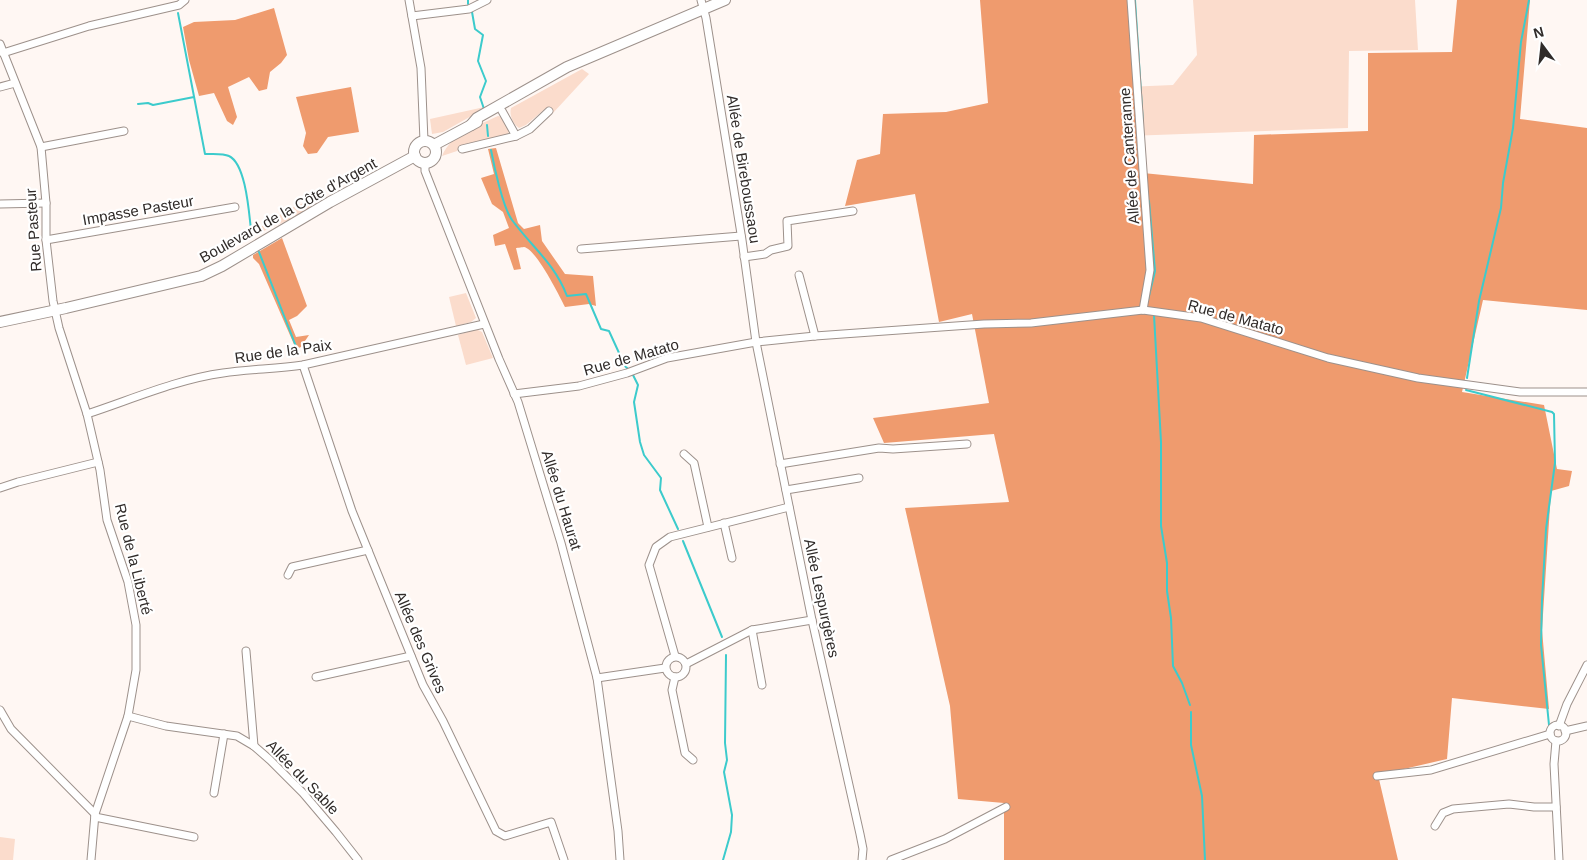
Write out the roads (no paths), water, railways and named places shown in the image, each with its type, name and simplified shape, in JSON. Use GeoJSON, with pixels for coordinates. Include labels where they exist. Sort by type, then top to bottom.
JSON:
{"type":"FeatureCollection","features":[{"type":"Feature","properties":{"kind":"main road"},"geometry":{"type":"LineString","coordinates":[[429,143],[435,155],[431,160],[419,161],[415,156],[416,146],[429,143],[471,125],[575,71],[591,58],[702,4],[725,0]]}},
{"type":"Feature","properties":{"kind":"main road","name":"Boulevard de la Côte d'Argent"},"geometry":{"type":"LineString","coordinates":[[0,322],[172,284],[208,274],[324,206],[415,156]]}},
{"type":"Feature","properties":{"kind":"street"},"geometry":{"type":"LineString","coordinates":[[3,53],[89,26],[180,5],[185,0]]}},
{"type":"Feature","properties":{"kind":"street"},"geometry":{"type":"LineString","coordinates":[[409,0],[421,68],[429,143]]}},
{"type":"Feature","properties":{"kind":"street"},"geometry":{"type":"LineString","coordinates":[[412,16],[469,9],[487,0]]}},
{"type":"Feature","properties":{"kind":"street","name":"Allée de Canteranne"},"geometry":{"type":"LineString","coordinates":[[1131,0],[1150,270],[1144,310]]}},
{"type":"Feature","properties":{"kind":"street","name":"Allée de Bireboussaou"},"geometry":{"type":"LineString","coordinates":[[702,4],[741,236],[756,342]]}},
{"type":"Feature","properties":{"kind":"street","name":"Rue Pasteur"},"geometry":{"type":"LineString","coordinates":[[0,44],[41,147],[46,204],[46,240],[55,311]]}},
{"type":"Feature","properties":{"kind":"street"},"geometry":{"type":"LineString","coordinates":[[0,87],[15,83]]}},
{"type":"Feature","properties":{"kind":"street"},"geometry":{"type":"LineString","coordinates":[[501,108],[516,136]]}},
{"type":"Feature","properties":{"kind":"street"},"geometry":{"type":"LineString","coordinates":[[462,149],[516,136],[530,129],[548,110]]}},
{"type":"Feature","properties":{"kind":"street"},"geometry":{"type":"LineString","coordinates":[[41,147],[124,132]]}},
{"type":"Feature","properties":{"kind":"street","name":"Allée du Haurat"},"geometry":{"type":"LineString","coordinates":[[425,162],[425,171],[484,324],[514,394],[558,532],[597,678],[618,831],[620,860]]}},
{"type":"Feature","properties":{"kind":"street"},"geometry":{"type":"LineString","coordinates":[[0,204],[46,204]]}},
{"type":"Feature","properties":{"kind":"street","name":"Impasse Pasteur"},"geometry":{"type":"LineString","coordinates":[[46,240],[235,207]]}},
{"type":"Feature","properties":{"kind":"street"},"geometry":{"type":"LineString","coordinates":[[744,257],[765,254],[771,250],[788,246],[787,221],[853,211]]}},
{"type":"Feature","properties":{"kind":"street"},"geometry":{"type":"LineString","coordinates":[[581,249],[741,236]]}},
{"type":"Feature","properties":{"kind":"street"},"geometry":{"type":"LineString","coordinates":[[799,275],[815,336]]}},
{"type":"Feature","properties":{"kind":"street","name":"Rue de Matato"},"geometry":{"type":"LineString","coordinates":[[514,394],[579,386],[630,372],[667,358],[756,342],[984,324],[1031,323],[1144,310],[1201,318],[1328,358],[1418,378],[1520,392],[1587,392]]}},
{"type":"Feature","properties":{"kind":"street","name":"Rue de la Liberté"},"geometry":{"type":"LineString","coordinates":[[55,311],[87,414],[108,520],[128,582],[136,625],[136,670],[128,716],[95,815],[92,860]]}},
{"type":"Feature","properties":{"kind":"street","name":"Rue de la Paix"},"geometry":{"type":"LineString","coordinates":[[87,414],[206,376],[303,365],[484,324]]}},
{"type":"Feature","properties":{"kind":"street","name":"Allée Lespurgères"},"geometry":{"type":"LineString","coordinates":[[756,342],[812,620],[859,832],[862,860]]}},
{"type":"Feature","properties":{"kind":"street","name":"Allée des Grives"},"geometry":{"type":"LineString","coordinates":[[303,365],[352,511],[423,685],[443,721],[496,831],[505,836],[551,822],[564,860]]}},
{"type":"Feature","properties":{"kind":"street"},"geometry":{"type":"LineString","coordinates":[[780,464],[879,448],[893,449],[967,444]]}},
{"type":"Feature","properties":{"kind":"street"},"geometry":{"type":"LineString","coordinates":[[684,454],[694,463],[708,527]]}},
{"type":"Feature","properties":{"kind":"street"},"geometry":{"type":"LineString","coordinates":[[0,488],[27,479],[98,462]]}},
{"type":"Feature","properties":{"kind":"street"},"geometry":{"type":"LineString","coordinates":[[786,490],[859,478]]}},
{"type":"Feature","properties":{"kind":"street"},"geometry":{"type":"LineString","coordinates":[[675,656],[649,566],[656,547],[670,537],[679,534],[790,508]]}},
{"type":"Feature","properties":{"kind":"street"},"geometry":{"type":"LineString","coordinates":[[724,523],[732,558]]}},
{"type":"Feature","properties":{"kind":"street"},"geometry":{"type":"LineString","coordinates":[[288,575],[292,566],[368,550]]}},
{"type":"Feature","properties":{"kind":"street"},"geometry":{"type":"LineString","coordinates":[[686,664],[752,630],[812,620]]}},
{"type":"Feature","properties":{"kind":"street"},"geometry":{"type":"LineString","coordinates":[[752,630],[762,685]]}},
{"type":"Feature","properties":{"kind":"street"},"geometry":{"type":"LineString","coordinates":[[246,651],[254,746]]}},
{"type":"Feature","properties":{"kind":"street"},"geometry":{"type":"LineString","coordinates":[[316,677],[411,656]]}},
{"type":"Feature","properties":{"kind":"street"},"geometry":{"type":"LineString","coordinates":[[675,656],[680,657],[686,664],[685,673],[682,676],[675,677],[668,674],[665,668],[670,658],[675,656]]}},
{"type":"Feature","properties":{"kind":"street"},"geometry":{"type":"LineString","coordinates":[[1559,726],[1567,704],[1587,665]]}},
{"type":"Feature","properties":{"kind":"street"},"geometry":{"type":"LineString","coordinates":[[597,678],[665,668]]}},
{"type":"Feature","properties":{"kind":"street"},"geometry":{"type":"LineString","coordinates":[[675,677],[672,690],[685,752],[693,760]]}},
{"type":"Feature","properties":{"kind":"street"},"geometry":{"type":"LineString","coordinates":[[0,710],[11,729],[95,815],[194,838]]}},
{"type":"Feature","properties":{"kind":"street","name":"Allée du Sable"},"geometry":{"type":"LineString","coordinates":[[128,716],[166,726],[237,736],[254,746],[303,793],[358,860]]}},
{"type":"Feature","properties":{"kind":"street"},"geometry":{"type":"LineString","coordinates":[[1377,776],[1431,770],[1550,734],[1554,727],[1559,726],[1564,728],[1566,735],[1563,739],[1556,741]]}},
{"type":"Feature","properties":{"kind":"street"},"geometry":{"type":"LineString","coordinates":[[1565,731],[1587,726]]}},
{"type":"Feature","properties":{"kind":"street"},"geometry":{"type":"LineString","coordinates":[[214,793],[224,734]]}},
{"type":"Feature","properties":{"kind":"street"},"geometry":{"type":"LineString","coordinates":[[1550,734],[1556,741]]}},
{"type":"Feature","properties":{"kind":"street"},"geometry":{"type":"LineString","coordinates":[[1556,741],[1554,764],[1560,860]]}},
{"type":"Feature","properties":{"kind":"street"},"geometry":{"type":"LineString","coordinates":[[1435,826],[1443,813],[1454,809],[1509,804],[1534,808],[1556,807]]}},
{"type":"Feature","properties":{"kind":"street"},"geometry":{"type":"LineString","coordinates":[[891,860],[945,839],[1006,807]]}},
{"type":"Feature","properties":{"kind":"waterway"},"geometry":{"type":"LineString","coordinates":[[1135,0],[1143,124]]}},
{"type":"Feature","properties":{"kind":"waterway"},"geometry":{"type":"LineString","coordinates":[[1467,378],[1479,301],[1501,208],[1503,183],[1513,128],[1521,42],[1529,0]]}},
{"type":"Feature","properties":{"kind":"waterway"},"geometry":{"type":"LineString","coordinates":[[472,12],[475,29],[483,35],[478,61],[486,81],[480,97],[484,109]]}},
{"type":"Feature","properties":{"kind":"waterway"},"geometry":{"type":"LineString","coordinates":[[178,13],[205,154],[227,155],[235,161],[246,190],[251,230]]}},
{"type":"Feature","properties":{"kind":"waterway"},"geometry":{"type":"LineString","coordinates":[[138,104],[148,103],[153,105],[194,97]]}},
{"type":"Feature","properties":{"kind":"waterway"},"geometry":{"type":"LineString","coordinates":[[487,125],[488,136]]}},
{"type":"Feature","properties":{"kind":"waterway"},"geometry":{"type":"LineString","coordinates":[[491,150],[502,197],[512,220],[550,265],[567,296],[586,294],[601,329],[609,331],[625,366],[629,370]]}},
{"type":"Feature","properties":{"kind":"waterway"},"geometry":{"type":"LineString","coordinates":[[1148,300],[1155,271],[1149,201]]}},
{"type":"Feature","properties":{"kind":"waterway"},"geometry":{"type":"LineString","coordinates":[[259,252],[299,354]]}},
{"type":"Feature","properties":{"kind":"waterway"},"geometry":{"type":"LineString","coordinates":[[1154,315],[1161,442],[1161,526],[1167,563],[1167,591],[1171,618],[1173,666],[1190,705]]}},
{"type":"Feature","properties":{"kind":"waterway"},"geometry":{"type":"LineString","coordinates":[[632,373],[638,385],[634,402],[640,442],[644,455],[661,478],[660,490],[678,529]]}},
{"type":"Feature","properties":{"kind":"waterway"},"geometry":{"type":"LineString","coordinates":[[1466,390],[1554,414],[1555,463],[1546,529],[1541,645],[1549,725]]}},
{"type":"Feature","properties":{"kind":"waterway"},"geometry":{"type":"LineString","coordinates":[[683,541],[722,637]]}},
{"type":"Feature","properties":{"kind":"waterway"},"geometry":{"type":"LineString","coordinates":[[723,860],[731,832],[732,815],[724,772],[727,760],[725,743],[726,655]]}},
{"type":"Feature","properties":{"kind":"waterway"},"geometry":{"type":"LineString","coordinates":[[1191,712],[1191,745],[1202,796],[1205,860]]}}]}
